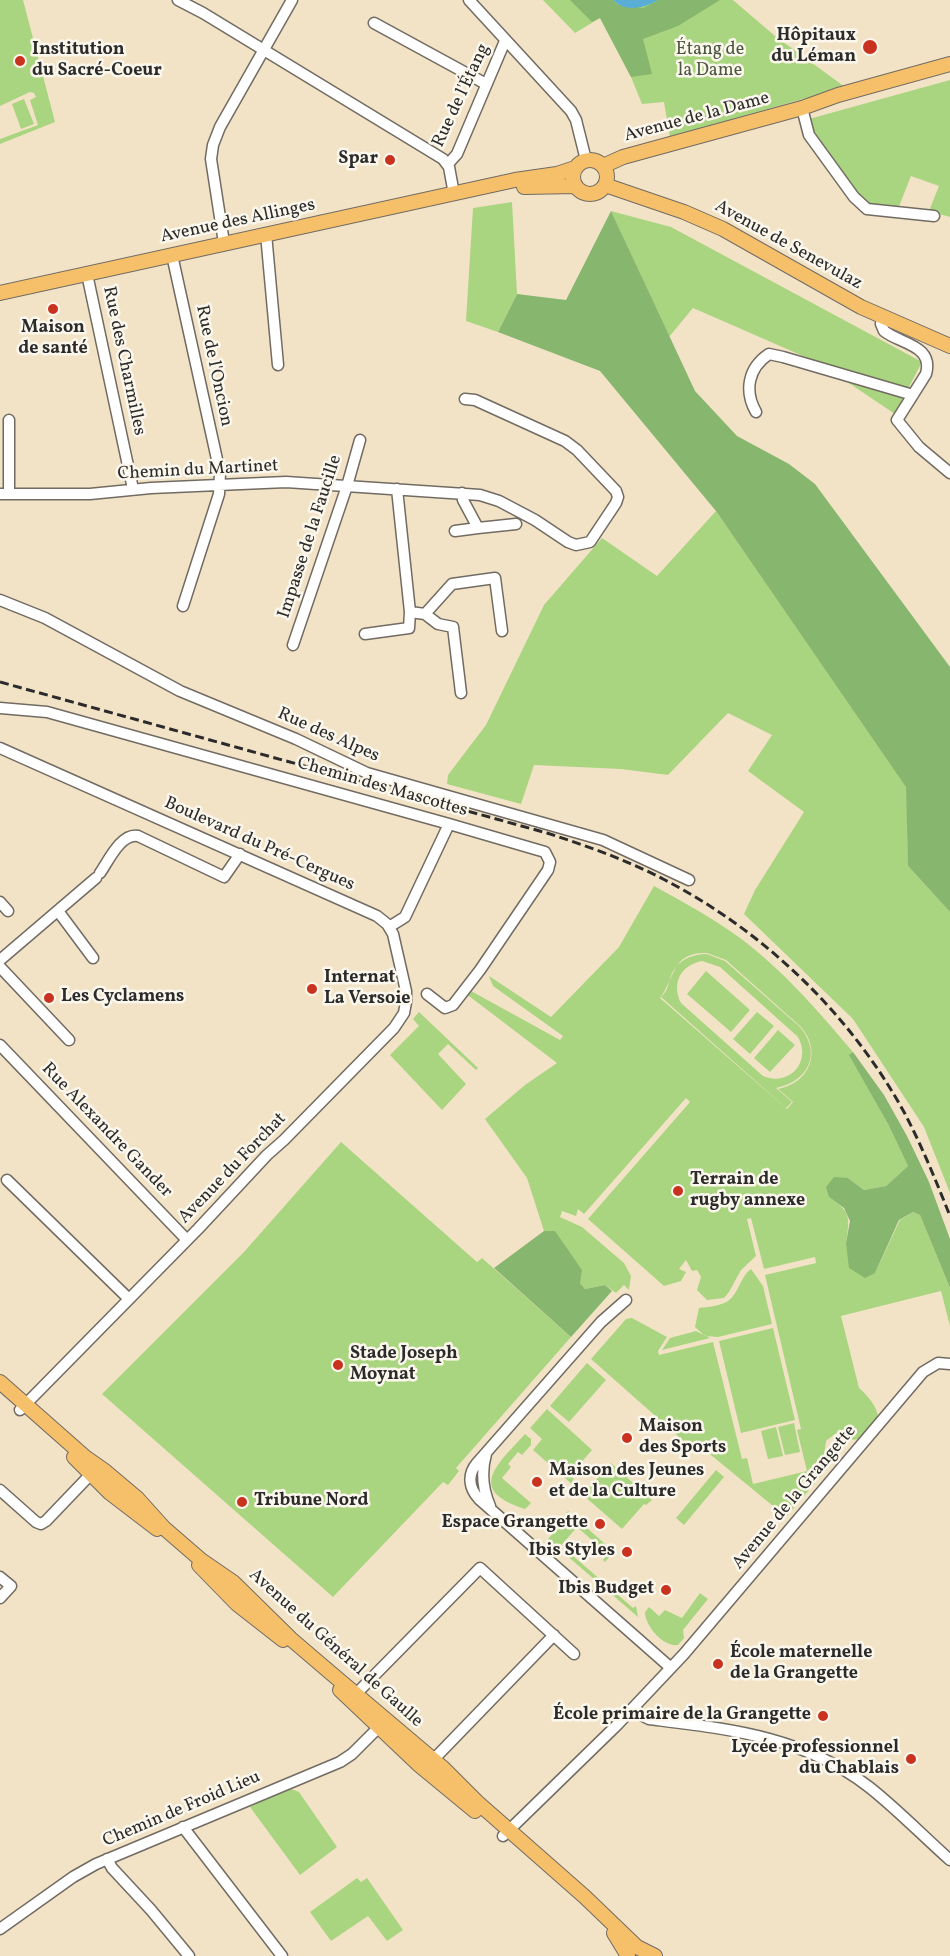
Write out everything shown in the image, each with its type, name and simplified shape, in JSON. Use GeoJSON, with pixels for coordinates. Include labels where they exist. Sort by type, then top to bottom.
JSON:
{"type":"FeatureCollection","features":[{"type":"Feature","properties":{"kind":"main road","name":"Avenue de la Dame"},"geometry":{"type":"LineString","coordinates":[[603,166],[623,157],[802,108],[838,95],[950,64]]}},
{"type":"Feature","properties":{"kind":"main road","name":"Avenue de la Dame"},"geometry":{"type":"LineString","coordinates":[[802,108],[840,104],[950,73]]}},
{"type":"Feature","properties":{"kind":"main road"},"geometry":{"type":"LineString","coordinates":[[596,161],[603,166],[607,175],[605,185],[601,190],[592,194],[582,193],[575,186],[573,176],[581,164],[596,161]]}},
{"type":"Feature","properties":{"kind":"main road","name":"Avenue des Allinges"},"geometry":{"type":"LineString","coordinates":[[0,293],[483,189],[515,180],[557,174],[581,164]]}},
{"type":"Feature","properties":{"kind":"main road","name":"Avenue de Senevulaz"},"geometry":{"type":"LineString","coordinates":[[605,185],[684,212],[731,232],[838,294],[950,346]]}},
{"type":"Feature","properties":{"kind":"main road","name":"Avenue des Allinges"},"geometry":{"type":"LineString","coordinates":[[483,189],[575,186]]}},
{"type":"Feature","properties":{"kind":"main road","name":"Avenue du Général de Gaulle"},"geometry":{"type":"LineString","coordinates":[[0,1382],[91,1474],[111,1485]]}},
{"type":"Feature","properties":{"kind":"main road","name":"Avenue du Général de Gaulle"},"geometry":{"type":"LineString","coordinates":[[0,1392],[23,1407],[86,1457],[111,1485],[199,1558],[282,1639],[382,1723],[506,1833],[585,1897],[633,1954],[649,1951],[655,1956]]}},
{"type":"Feature","properties":{"kind":"main road","name":"Avenue du Général de Gaulle"},"geometry":{"type":"LineString","coordinates":[[250,1607],[357,1694],[382,1723]]}},
{"type":"Feature","properties":{"kind":"street"},"geometry":{"type":"LineString","coordinates":[[178,0],[443,160],[454,194]]}},
{"type":"Feature","properties":{"kind":"street"},"geometry":{"type":"LineString","coordinates":[[224,243],[212,172],[213,145],[220,127],[292,0]]}},
{"type":"Feature","properties":{"kind":"street"},"geometry":{"type":"LineString","coordinates":[[469,0],[571,111],[576,120],[581,164]]}},
{"type":"Feature","properties":{"kind":"street"},"geometry":{"type":"LineString","coordinates":[[375,23],[486,84]]}},
{"type":"Feature","properties":{"kind":"street","name":"Rue de l'Étang"},"geometry":{"type":"LineString","coordinates":[[443,160],[456,154],[505,40]]}},
{"type":"Feature","properties":{"kind":"street"},"geometry":{"type":"LineString","coordinates":[[802,108],[809,135],[854,197],[867,208],[934,216]]}},
{"type":"Feature","properties":{"kind":"street"},"geometry":{"type":"LineString","coordinates":[[266,234],[278,365]]}},
{"type":"Feature","properties":{"kind":"street","name":"Rue de l'Oncion"},"geometry":{"type":"LineString","coordinates":[[172,255],[217,461],[220,485]]}},
{"type":"Feature","properties":{"kind":"street","name":"Rue des Charmilles"},"geometry":{"type":"LineString","coordinates":[[87,274],[133,489]]}},
{"type":"Feature","properties":{"kind":"street"},"geometry":{"type":"LineString","coordinates":[[882,316],[882,327],[885,333],[918,348],[926,358],[927,371],[897,420],[919,447],[950,473]]}},
{"type":"Feature","properties":{"kind":"street"},"geometry":{"type":"LineString","coordinates":[[756,412],[749,388],[751,374],[759,361],[769,354],[913,396]]}},
{"type":"Feature","properties":{"kind":"street","name":"Chemin du Martinet"},"geometry":{"type":"LineString","coordinates":[[4,494],[90,494],[133,489],[286,482],[462,493],[490,496],[576,545],[590,542],[616,504],[618,497],[616,491],[577,450],[565,441],[475,400],[465,399]]}},
{"type":"Feature","properties":{"kind":"street"},"geometry":{"type":"LineString","coordinates":[[4,494],[9,420]]}},
{"type":"Feature","properties":{"kind":"street","name":"Impasse de la Faucille"},"geometry":{"type":"LineString","coordinates":[[293,645],[347,486],[360,440]]}},
{"type":"Feature","properties":{"kind":"street"},"geometry":{"type":"LineString","coordinates":[[183,606],[220,485]]}},
{"type":"Feature","properties":{"kind":"street"},"geometry":{"type":"LineString","coordinates":[[365,634],[409,628],[410,612],[397,489]]}},
{"type":"Feature","properties":{"kind":"street"},"geometry":{"type":"LineString","coordinates":[[462,493],[463,500],[478,528]]}},
{"type":"Feature","properties":{"kind":"street"},"geometry":{"type":"LineString","coordinates":[[455,531],[516,524]]}},
{"type":"Feature","properties":{"kind":"street"},"geometry":{"type":"LineString","coordinates":[[425,614],[452,584],[495,578],[502,631]]}},
{"type":"Feature","properties":{"kind":"street","name":"Rue des Alpes"},"geometry":{"type":"LineString","coordinates":[[0,600],[45,618],[180,691],[296,739],[367,773],[603,840],[689,880]]}},
{"type":"Feature","properties":{"kind":"street"},"geometry":{"type":"LineString","coordinates":[[410,612],[425,614],[438,624],[453,627],[461,693]]}},
{"type":"Feature","properties":{"kind":"street","name":"Chemin des Mascottes"},"geometry":{"type":"LineString","coordinates":[[0,708],[47,712],[449,824],[548,855],[550,862],[548,870],[480,970],[453,1005],[445,1008],[427,994]]}},
{"type":"Feature","properties":{"kind":"street","name":"Boulevard du Pré-Cergues"},"geometry":{"type":"LineString","coordinates":[[0,748],[374,914],[389,927]]}},
{"type":"Feature","properties":{"kind":"street"},"geometry":{"type":"LineString","coordinates":[[389,927],[405,917],[449,824]]}},
{"type":"Feature","properties":{"kind":"street"},"geometry":{"type":"LineString","coordinates":[[0,960],[98,875],[125,838],[132,835],[138,836],[224,877],[240,854]]}},
{"type":"Feature","properties":{"kind":"street"},"geometry":{"type":"LineString","coordinates":[[0,902],[8,911]]}},
{"type":"Feature","properties":{"kind":"street"},"geometry":{"type":"LineString","coordinates":[[58,911],[93,958]]}},
{"type":"Feature","properties":{"kind":"street","name":"Avenue du Forchat"},"geometry":{"type":"LineString","coordinates":[[23,1407],[401,1018],[406,996],[395,941],[389,927]]}},
{"type":"Feature","properties":{"kind":"street"},"geometry":{"type":"LineString","coordinates":[[0,967],[69,1040]]}},
{"type":"Feature","properties":{"kind":"street","name":"Rue Alexandre Gander"},"geometry":{"type":"LineString","coordinates":[[0,1045],[187,1240]]}},
{"type":"Feature","properties":{"kind":"street"},"geometry":{"type":"LineString","coordinates":[[7,1180],[129,1299]]}},
{"type":"Feature","properties":{"kind":"street"},"geometry":{"type":"LineString","coordinates":[[626,1300],[602,1322],[486,1453],[477,1472],[492,1509],[671,1668]]}},
{"type":"Feature","properties":{"kind":"street","name":"Avenue de la Grangette"},"geometry":{"type":"LineString","coordinates":[[506,1833],[671,1668],[923,1372],[938,1364],[950,1364]]}},
{"type":"Feature","properties":{"kind":"street"},"geometry":{"type":"LineString","coordinates":[[0,1490],[41,1524],[91,1474]]}},
{"type":"Feature","properties":{"kind":"street"},"geometry":{"type":"LineString","coordinates":[[357,1694],[480,1568],[574,1654]]}},
{"type":"Feature","properties":{"kind":"street"},"geometry":{"type":"LineString","coordinates":[[0,1577],[11,1587],[0,1598]]}},
{"type":"Feature","properties":{"kind":"street"},"geometry":{"type":"LineString","coordinates":[[429,1765],[554,1635]]}},
{"type":"Feature","properties":{"kind":"street"},"geometry":{"type":"LineString","coordinates":[[634,1707],[641,1715],[649,1719],[749,1732],[812,1753],[869,1787],[950,1860]]}},
{"type":"Feature","properties":{"kind":"street","name":"Chemin de Froid Lieu"},"geometry":{"type":"LineString","coordinates":[[0,1929],[73,1877],[107,1859],[340,1762],[352,1754],[382,1723]]}},
{"type":"Feature","properties":{"kind":"street"},"geometry":{"type":"LineString","coordinates":[[183,1827],[282,1956]]}},
{"type":"Feature","properties":{"kind":"street"},"geometry":{"type":"LineString","coordinates":[[107,1859],[112,1868],[189,1956]]}},
{"type":"Feature","properties":{"kind":"green space","name":"Institution du Sacré-Coeur"},"geometry":{"type":"Polygon","coordinates":[[[0,0],[23,0],[55,122],[0,144],[0,139],[38,125],[30,100],[36,97],[34,93],[30,92],[0,106],[0,0]]]}},
{"type":"Feature","properties":{"kind":"green space","name":"Étang de la Dame"},"geometry":{"type":"Polygon","coordinates":[[[543,0],[733,0],[775,36],[845,87],[670,137],[664,102],[642,104],[631,77],[600,18],[575,33],[543,0]]]}},
{"type":"Feature","properties":{"kind":"green space"},"geometry":{"type":"Polygon","coordinates":[[[570,0],[613,0],[617,4],[643,8],[658,0],[720,0],[678,26],[643,39],[652,74],[631,77],[600,18],[592,22],[570,0]]]}},
{"type":"Feature","properties":{"kind":"green space"},"geometry":{"type":"Polygon","coordinates":[[[950,80],[950,217],[929,211],[939,186],[911,176],[898,209],[876,207],[863,200],[812,130],[809,119],[950,80]]]}},
{"type":"Feature","properties":{"kind":"green space"},"geometry":{"type":"Polygon","coordinates":[[[24,99],[34,124],[21,129],[12,104],[24,99]]]}},
{"type":"Feature","properties":{"kind":"green space"},"geometry":{"type":"Polygon","coordinates":[[[512,202],[517,294],[498,332],[466,321],[473,208],[512,202]]]}},
{"type":"Feature","properties":{"kind":"green space"},"geometry":{"type":"Polygon","coordinates":[[[611,211],[671,227],[922,362],[895,414],[819,363],[693,308],[669,337],[611,211]]]}},
{"type":"Feature","properties":{"kind":"green space"},"geometry":{"type":"Polygon","coordinates":[[[611,211],[695,391],[737,436],[789,464],[815,484],[950,667],[950,912],[908,866],[906,787],[716,511],[600,371],[498,332],[517,294],[566,300],[611,211]]]}},
{"type":"Feature","properties":{"kind":"green space"},"geometry":{"type":"Polygon","coordinates":[[[716,511],[907,787],[908,866],[950,912],[950,1193],[924,1127],[853,1019],[744,914],[755,890],[804,812],[748,771],[772,735],[728,713],[668,775],[621,769],[534,765],[521,804],[447,784],[448,775],[486,725],[544,605],[602,538],[657,576],[716,511]]]}},
{"type":"Feature","properties":{"kind":"green space"},"geometry":{"type":"Polygon","coordinates":[[[654,886],[709,917],[740,938],[800,992],[853,1052],[850,1055],[908,1166],[886,1186],[864,1190],[848,1178],[829,1197],[842,1207],[847,1216],[846,1243],[875,1273],[900,1220],[913,1212],[920,1215],[950,1288],[950,1326],[941,1291],[841,1316],[859,1388],[869,1398],[878,1418],[861,1437],[851,1439],[839,1431],[826,1441],[823,1464],[827,1469],[787,1516],[700,1446],[695,1451],[591,1359],[626,1319],[632,1318],[667,1337],[658,1351],[659,1355],[713,1342],[742,1459],[747,1458],[753,1484],[807,1471],[797,1430],[801,1429],[765,1275],[816,1263],[815,1257],[764,1269],[751,1218],[747,1219],[756,1256],[741,1270],[724,1298],[707,1300],[697,1290],[701,1277],[697,1270],[692,1271],[686,1260],[679,1269],[686,1272],[681,1281],[664,1286],[588,1219],[690,1102],[686,1098],[584,1214],[578,1209],[576,1216],[562,1211],[560,1217],[582,1227],[624,1263],[631,1276],[629,1290],[624,1285],[616,1293],[605,1285],[585,1289],[555,1231],[544,1231],[527,1178],[485,1119],[525,1085],[557,1063],[465,993],[471,991],[560,1040],[563,1036],[493,986],[489,976],[551,1017],[619,947],[654,886]],[[707,953],[687,957],[676,967],[660,998],[787,1109],[793,1102],[778,1089],[789,1086],[805,1073],[811,1056],[811,1046],[807,1036],[801,1027],[726,960],[707,953]]]}},
{"type":"Feature","properties":{"kind":"green space"},"geometry":{"type":"Polygon","coordinates":[[[701,954],[725,961],[800,1027],[807,1037],[811,1057],[808,1065],[796,1080],[776,1088],[792,1102],[786,1108],[661,997],[677,966],[686,959],[701,954]],[[702,961],[688,966],[678,982],[678,996],[681,1003],[763,1076],[773,1079],[789,1075],[796,1070],[802,1055],[802,1046],[798,1037],[720,967],[702,961]]]}},
{"type":"Feature","properties":{"kind":"green space"},"geometry":{"type":"Polygon","coordinates":[[[706,971],[750,1010],[731,1032],[687,994],[706,971]]]}},
{"type":"Feature","properties":{"kind":"green space"},"geometry":{"type":"Polygon","coordinates":[[[419,1012],[478,1068],[476,1070],[448,1044],[438,1054],[466,1084],[442,1110],[390,1055],[419,1026],[413,1019],[419,1012]]]}},
{"type":"Feature","properties":{"kind":"green space"},"geometry":{"type":"Polygon","coordinates":[[[757,1012],[774,1026],[750,1054],[733,1039],[757,1012]]]}},
{"type":"Feature","properties":{"kind":"green space"},"geometry":{"type":"Polygon","coordinates":[[[778,1030],[795,1045],[770,1072],[754,1058],[778,1030]]]}},
{"type":"Feature","properties":{"kind":"green space"},"geometry":{"type":"Polygon","coordinates":[[[853,1052],[884,1095],[929,1182],[950,1239],[950,1288],[920,1215],[913,1212],[899,1220],[875,1273],[865,1278],[849,1268],[846,1243],[850,1221],[844,1208],[829,1197],[826,1187],[834,1177],[848,1178],[864,1190],[886,1186],[908,1166],[888,1124],[849,1055],[853,1052]]]}},
{"type":"Feature","properties":{"kind":"green space","name":"Stade Joseph Moynat"},"geometry":{"type":"Polygon","coordinates":[[[341,1142],[477,1262],[482,1258],[571,1337],[456,1468],[459,1471],[448,1485],[443,1482],[333,1597],[102,1394],[244,1252],[341,1142]]]}},
{"type":"Feature","properties":{"kind":"green space"},"geometry":{"type":"Polygon","coordinates":[[[544,1231],[555,1231],[582,1270],[580,1283],[585,1289],[605,1285],[612,1291],[571,1337],[494,1268],[544,1231]]]}},
{"type":"Feature","properties":{"kind":"green space"},"geometry":{"type":"Polygon","coordinates":[[[751,1269],[763,1286],[772,1324],[718,1337],[705,1336],[695,1327],[699,1308],[728,1301],[751,1269]]]}},
{"type":"Feature","properties":{"kind":"green space"},"geometry":{"type":"Polygon","coordinates":[[[773,1328],[795,1420],[741,1433],[719,1341],[773,1328]]]}},
{"type":"Feature","properties":{"kind":"green space"},"geometry":{"type":"Polygon","coordinates":[[[696,1331],[710,1338],[662,1350],[670,1338],[696,1331]]]}},
{"type":"Feature","properties":{"kind":"green space"},"geometry":{"type":"Polygon","coordinates":[[[587,1363],[606,1380],[569,1422],[550,1406],[587,1363]]]}},
{"type":"Feature","properties":{"kind":"green space"},"geometry":{"type":"Polygon","coordinates":[[[547,1409],[592,1450],[573,1472],[574,1486],[533,1450],[542,1439],[530,1428],[547,1409]]]}},
{"type":"Feature","properties":{"kind":"green space"},"geometry":{"type":"Polygon","coordinates":[[[794,1423],[800,1452],[785,1455],[778,1427],[794,1423]]]}},
{"type":"Feature","properties":{"kind":"green space"},"geometry":{"type":"Polygon","coordinates":[[[776,1427],[783,1456],[768,1459],[761,1431],[776,1427]]]}},
{"type":"Feature","properties":{"kind":"green space"},"geometry":{"type":"Polygon","coordinates":[[[525,1434],[531,1439],[531,1445],[522,1455],[518,1452],[508,1464],[511,1467],[502,1478],[531,1503],[525,1509],[507,1502],[496,1493],[492,1485],[492,1476],[497,1466],[525,1434]]]}},
{"type":"Feature","properties":{"kind":"green space"},"geometry":{"type":"Polygon","coordinates":[[[611,1463],[652,1500],[644,1504],[622,1529],[583,1495],[611,1463]]]}},
{"type":"Feature","properties":{"kind":"green space"},"geometry":{"type":"Polygon","coordinates":[[[716,1470],[724,1477],[684,1525],[676,1518],[716,1470]]]}},
{"type":"Feature","properties":{"kind":"green space"},"geometry":{"type":"Polygon","coordinates":[[[568,1511],[614,1552],[605,1562],[603,1560],[608,1554],[577,1527],[559,1548],[548,1539],[561,1524],[559,1522],[568,1511]]]}},
{"type":"Feature","properties":{"kind":"green space"},"geometry":{"type":"Polygon","coordinates":[[[577,1549],[572,1555],[633,1608],[636,1606],[638,1617],[565,1554],[569,1550],[577,1549]]]}},
{"type":"Feature","properties":{"kind":"green space"},"geometry":{"type":"Polygon","coordinates":[[[700,1593],[708,1599],[683,1630],[684,1638],[678,1645],[667,1643],[651,1629],[645,1612],[649,1607],[659,1616],[665,1610],[682,1618],[700,1593]]]}},
{"type":"Feature","properties":{"kind":"green space"},"geometry":{"type":"Polygon","coordinates":[[[289,1788],[299,1792],[337,1847],[300,1875],[250,1807],[289,1788]]]}},
{"type":"Feature","properties":{"kind":"green space"},"geometry":{"type":"Polygon","coordinates":[[[357,1878],[361,1882],[367,1878],[403,1930],[387,1941],[368,1916],[331,1941],[310,1912],[357,1878]]]}},
{"type":"Feature","properties":{"kind":"water","name":"Étang de la Dame"},"geometry":{"type":"Polygon","coordinates":[[[613,0],[658,0],[647,5],[629,8],[613,0]]]}},
{"type":"Feature","properties":{"kind":"railway"},"geometry":{"type":"LineString","coordinates":[[0,682],[547,833],[607,854],[665,880],[737,924],[770,950],[831,1009],[858,1042],[904,1112],[950,1216]]}},
{"type":"Feature","properties":{"kind":"place","name":"Hôpitaux du Léman"},"geometry":{"type":"Point","coordinates":[870,47]}},
{"type":"Feature","properties":{"kind":"place","name":"Institution du Sacré-Coeur"},"geometry":{"type":"Point","coordinates":[20,61]}},
{"type":"Feature","properties":{"kind":"place","name":"Spar"},"geometry":{"type":"Point","coordinates":[390,160]}},
{"type":"Feature","properties":{"kind":"place","name":"Maison de santé"},"geometry":{"type":"Point","coordinates":[53,309]}},
{"type":"Feature","properties":{"kind":"place","name":"Internat La Versoie"},"geometry":{"type":"Point","coordinates":[312,989]}},
{"type":"Feature","properties":{"kind":"place","name":"Les Cyclamens"},"geometry":{"type":"Point","coordinates":[49,998]}},
{"type":"Feature","properties":{"kind":"place","name":"Terrain de rugby annexe"},"geometry":{"type":"Point","coordinates":[678,1191]}},
{"type":"Feature","properties":{"kind":"place","name":"Stade Joseph Moynat"},"geometry":{"type":"Point","coordinates":[338,1365]}},
{"type":"Feature","properties":{"kind":"place","name":"Maison des Sports"},"geometry":{"type":"Point","coordinates":[627,1438]}},
{"type":"Feature","properties":{"kind":"place","name":"Maison des Jeunes et de la Culture"},"geometry":{"type":"Point","coordinates":[537,1482]}},
{"type":"Feature","properties":{"kind":"place","name":"Tribune Nord"},"geometry":{"type":"Point","coordinates":[242,1502]}},
{"type":"Feature","properties":{"kind":"place","name":"Espace Grangette"},"geometry":{"type":"Point","coordinates":[600,1524]}},
{"type":"Feature","properties":{"kind":"place","name":"Ibis Styles"},"geometry":{"type":"Point","coordinates":[627,1552]}},
{"type":"Feature","properties":{"kind":"place","name":"Ibis Budget"},"geometry":{"type":"Point","coordinates":[666,1590]}},
{"type":"Feature","properties":{"kind":"place","name":"École maternelle de la Grangette"},"geometry":{"type":"Point","coordinates":[718,1664]}},
{"type":"Feature","properties":{"kind":"place","name":"École primaire de la Grangette"},"geometry":{"type":"Point","coordinates":[823,1716]}},
{"type":"Feature","properties":{"kind":"place","name":"Lycée professionnel du Chablais"},"geometry":{"type":"Point","coordinates":[911,1759]}}]}
